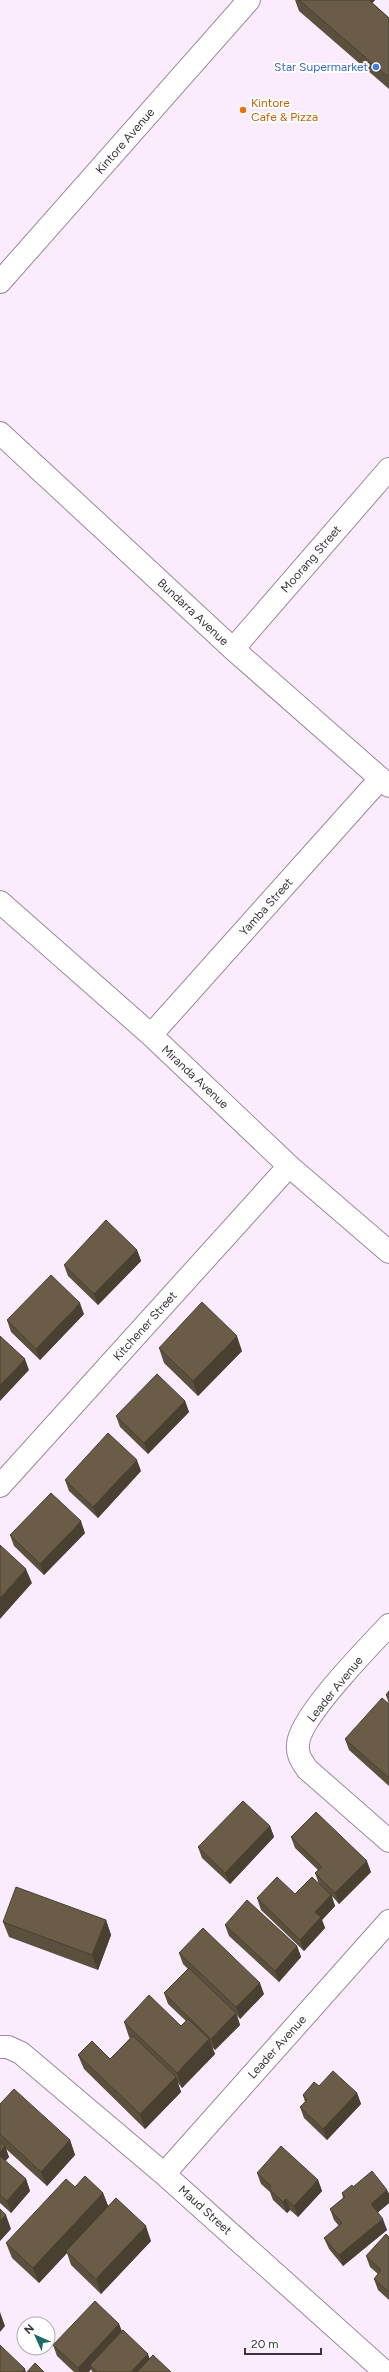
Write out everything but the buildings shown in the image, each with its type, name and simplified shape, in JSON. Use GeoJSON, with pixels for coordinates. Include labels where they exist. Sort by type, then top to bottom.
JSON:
{"type":"FeatureCollection","features":[{"type":"Feature","properties":{"kind":"street","name":"Kintore Avenue"},"geometry":{"type":"LineString","coordinates":[[0,282],[249,0]]}},
{"type":"Feature","properties":{"kind":"street","name":"Bundarra Avenue"},"geometry":{"type":"LineString","coordinates":[[0,433],[233,649],[385,782]]}},
{"type":"Feature","properties":{"kind":"street","name":"Moorang Street"},"geometry":{"type":"LineString","coordinates":[[233,649],[389,469]]}},
{"type":"Feature","properties":{"kind":"street","name":"Yamba Street"},"geometry":{"type":"LineString","coordinates":[[151,1035],[385,782]]}},
{"type":"Feature","properties":{"kind":"street","name":"Miranda Avenue"},"geometry":{"type":"LineString","coordinates":[[0,902],[151,1035],[289,1166],[389,1252]]}},
{"type":"Feature","properties":{"kind":"street","name":"Kitchener Street"},"geometry":{"type":"LineString","coordinates":[[0,1486],[289,1166]]}},
{"type":"Feature","properties":{"kind":"street","name":"Leader Avenue"},"geometry":{"type":"LineString","coordinates":[[389,1625],[313,1712],[298,1742],[298,1757],[307,1769],[389,1841]]}},
{"type":"Feature","properties":{"kind":"street","name":"Leader Avenue"},"geometry":{"type":"LineString","coordinates":[[164,2174],[389,1921]]}},
{"type":"Feature","properties":{"kind":"street","name":"Maud Street"},"geometry":{"type":"LineString","coordinates":[[0,2046],[8,2046],[21,2053],[164,2174],[385,2372]]}},
{"type":"Feature","properties":{"kind":"place","name":"Star Supermarket"},"geometry":{"type":"Point","coordinates":[376,67]}},
{"type":"Feature","properties":{"kind":"place","name":"Kintore Cafe & Pizza"},"geometry":{"type":"Point","coordinates":[243,110]}}]}
